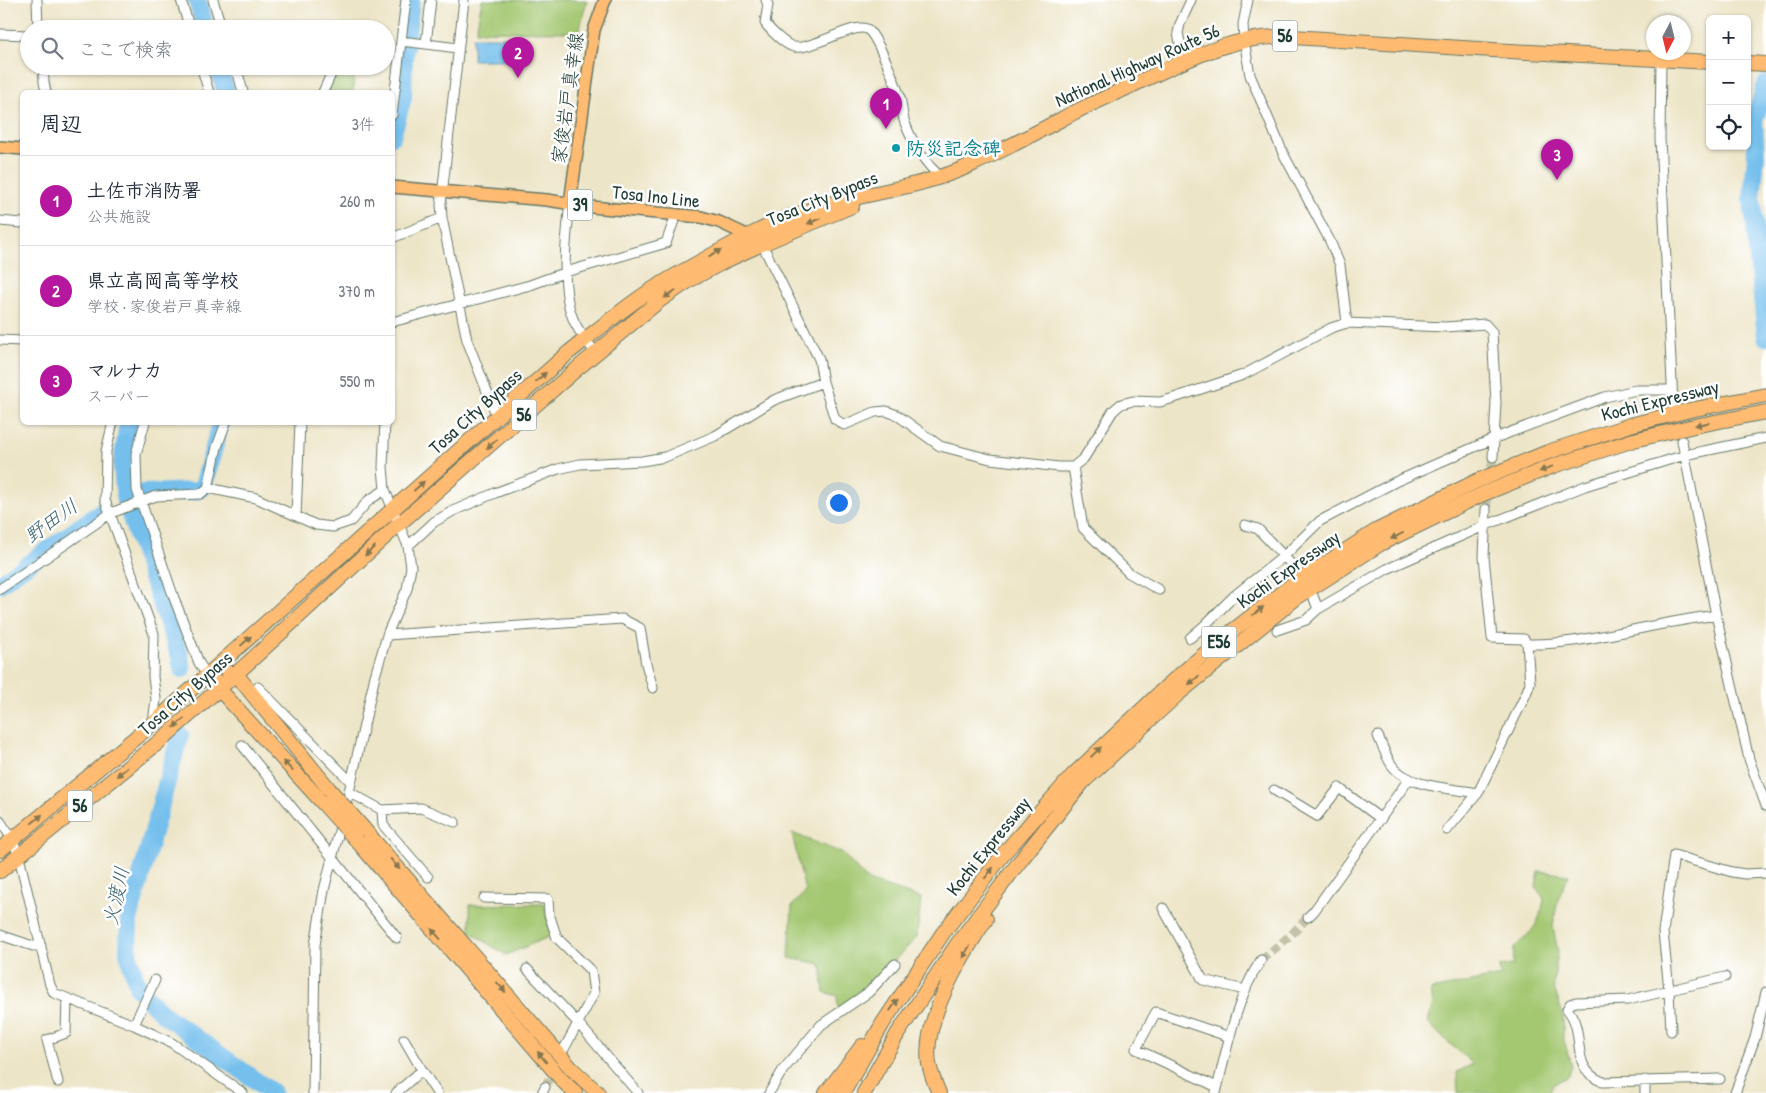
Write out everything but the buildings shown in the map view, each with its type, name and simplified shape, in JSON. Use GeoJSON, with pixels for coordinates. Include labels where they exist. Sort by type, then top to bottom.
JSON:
{"type":"FeatureCollection","features":[{"type":"Feature","properties":{"kind":"highway","name":"National Highway Route 56"},"geometry":{"type":"LineString","coordinates":[[892,190],[941,177],[970,166],[1078,111],[1184,61],[1224,45],[1244,40],[1275,36],[1646,58]]}},
{"type":"Feature","properties":{"kind":"highway","name":"National Highway Route 56"},"geometry":{"type":"LineString","coordinates":[[1677,60],[1706,62]]}},
{"type":"Feature","properties":{"kind":"highway","name":"Tosa City Bypass"},"geometry":{"type":"LineString","coordinates":[[0,850],[155,721],[586,339],[639,298],[682,271],[748,235],[816,208],[892,190]]}},
{"type":"Feature","properties":{"kind":"highway","name":"Tosa City Bypass"},"geometry":{"type":"LineString","coordinates":[[0,871],[160,741],[399,524],[596,353],[659,301],[690,280],[762,244],[892,190]]}},
{"type":"Feature","properties":{"kind":"highway","name":"Kochi Expressway"},"geometry":{"type":"LineString","coordinates":[[844,1093],[883,1023],[943,932],[1005,852],[1073,775],[1169,684],[1222,638],[1289,587],[1376,531],[1477,481],[1548,452],[1630,425],[1690,410],[1766,395]]}},
{"type":"Feature","properties":{"kind":"highway","name":"Kochi Expressway"},"geometry":{"type":"LineString","coordinates":[[864,1093],[898,1033],[958,943],[1020,861],[1084,782],[1178,694],[1296,598],[1380,544],[1483,494],[1553,466],[1634,440],[1749,414],[1766,412]]}},
{"type":"Feature","properties":{"kind":"highway"},"geometry":{"type":"LineString","coordinates":[[206,676],[236,674],[329,789],[570,1068],[598,1093]]}},
{"type":"Feature","properties":{"kind":"highway"},"geometry":{"type":"LineString","coordinates":[[206,676],[358,842],[574,1093]]}},
{"type":"Feature","properties":{"kind":"highway"},"geometry":{"type":"LineString","coordinates":[[939,1093],[929,1064],[931,1032],[939,1004],[952,975],[984,922],[1084,782]]}},
{"type":"Feature","properties":{"kind":"highway"},"geometry":{"type":"LineString","coordinates":[[826,1093],[856,1053],[883,1023]]}},
{"type":"Feature","properties":{"kind":"main road","name":"家俊岩戸真幸線"},"geometry":{"type":"LineString","coordinates":[[570,203],[594,30],[605,0]]}},
{"type":"Feature","properties":{"kind":"main road"},"geometry":{"type":"LineString","coordinates":[[0,147],[20,149]]}},
{"type":"Feature","properties":{"kind":"main road","name":"Tosa Ino Line"},"geometry":{"type":"LineString","coordinates":[[395,187],[547,200],[701,217],[719,222],[748,235],[762,244]]}},
{"type":"Feature","properties":{"kind":"street"},"geometry":{"type":"LineString","coordinates":[[37,0],[38,20]]}},
{"type":"Feature","properties":{"kind":"street"},"geometry":{"type":"LineString","coordinates":[[181,0],[187,20]]}},
{"type":"Feature","properties":{"kind":"street"},"geometry":{"type":"LineString","coordinates":[[213,0],[219,20]]}},
{"type":"Feature","properties":{"kind":"street"},"geometry":{"type":"LineString","coordinates":[[395,91],[406,0]]}},
{"type":"Feature","properties":{"kind":"street"},"geometry":{"type":"LineString","coordinates":[[426,44],[431,0]]}},
{"type":"Feature","properties":{"kind":"street"},"geometry":{"type":"LineString","coordinates":[[464,0],[441,191],[442,218],[467,340],[497,417]]}},
{"type":"Feature","properties":{"kind":"street"},"geometry":{"type":"LineString","coordinates":[[766,0],[768,5],[765,23],[771,31],[794,47],[801,47],[837,36],[858,27],[867,29],[874,38],[886,62],[900,96],[905,122],[923,158],[941,177]]}},
{"type":"Feature","properties":{"kind":"street"},"geometry":{"type":"LineString","coordinates":[[1184,61],[1178,33],[1191,0]]}},
{"type":"Feature","properties":{"kind":"street"},"geometry":{"type":"LineString","coordinates":[[1248,0],[1243,24],[1250,75],[1283,153],[1330,242],[1340,265],[1347,322]]}},
{"type":"Feature","properties":{"kind":"street"},"geometry":{"type":"LineString","coordinates":[[0,34],[20,35]]}},
{"type":"Feature","properties":{"kind":"street"},"geometry":{"type":"LineString","coordinates":[[401,41],[458,48]]}},
{"type":"Feature","properties":{"kind":"street"},"geometry":{"type":"LineString","coordinates":[[1661,60],[1660,138],[1673,403]]}},
{"type":"Feature","properties":{"kind":"street"},"geometry":{"type":"LineString","coordinates":[[44,75],[46,90]]}},
{"type":"Feature","properties":{"kind":"street"},"geometry":{"type":"LineString","coordinates":[[204,75],[208,90]]}},
{"type":"Feature","properties":{"kind":"street"},"geometry":{"type":"LineString","coordinates":[[238,75],[242,90]]}},
{"type":"Feature","properties":{"kind":"street"},"geometry":{"type":"LineString","coordinates":[[324,90],[331,75]]}},
{"type":"Feature","properties":{"kind":"street"},"geometry":{"type":"LineString","coordinates":[[570,203],[566,243],[568,302],[575,324],[596,353]]}},
{"type":"Feature","properties":{"kind":"street"},"geometry":{"type":"LineString","coordinates":[[395,321],[530,285],[566,272],[666,243],[676,215]]}},
{"type":"Feature","properties":{"kind":"street"},"geometry":{"type":"LineString","coordinates":[[395,237],[442,218]]}},
{"type":"Feature","properties":{"kind":"street"},"geometry":{"type":"LineString","coordinates":[[0,222],[20,223]]}},
{"type":"Feature","properties":{"kind":"street"},"geometry":{"type":"LineString","coordinates":[[762,244],[819,359],[823,382],[835,419],[844,424],[875,412],[886,411],[897,416],[940,446],[998,461],[1073,467],[1084,458],[1113,411],[1120,404],[1133,401],[1160,402],[1243,374],[1331,328],[1347,322],[1446,326],[1485,324],[1492,332],[1496,403],[1495,438],[1492,457]]}},
{"type":"Feature","properties":{"kind":"street"},"geometry":{"type":"LineString","coordinates":[[0,340],[20,340]]}},
{"type":"Feature","properties":{"kind":"street"},"geometry":{"type":"LineString","coordinates":[[408,546],[434,522],[453,511],[495,493],[558,469],[580,464],[642,461],[665,457],[715,436],[774,400],[823,382]]}},
{"type":"Feature","properties":{"kind":"street"},"geometry":{"type":"LineString","coordinates":[[1190,638],[1235,595],[1284,556],[1320,521],[1395,482],[1495,438],[1605,398],[1636,390],[1672,390]]}},
{"type":"Feature","properties":{"kind":"street"},"geometry":{"type":"LineString","coordinates":[[111,425],[106,451],[105,500],[113,513],[154,634],[155,721]]}},
{"type":"Feature","properties":{"kind":"street"},"geometry":{"type":"LineString","coordinates":[[144,425],[136,454],[139,502],[174,598],[206,676]]}},
{"type":"Feature","properties":{"kind":"street"},"geometry":{"type":"LineString","coordinates":[[0,589],[113,513],[156,496],[200,494],[208,488],[217,447],[225,425]]}},
{"type":"Feature","properties":{"kind":"street"},"geometry":{"type":"LineString","coordinates":[[296,516],[300,425]]}},
{"type":"Feature","properties":{"kind":"street"},"geometry":{"type":"LineString","coordinates":[[314,1093],[315,945],[324,890],[349,792],[375,676],[387,635],[407,589],[411,567],[408,546],[385,490],[383,467],[385,425]]}},
{"type":"Feature","properties":{"kind":"street"},"geometry":{"type":"LineString","coordinates":[[1277,630],[1306,620],[1318,609],[1387,569],[1484,526],[1585,486],[1685,455],[1764,439]]}},
{"type":"Feature","properties":{"kind":"street"},"geometry":{"type":"LineString","coordinates":[[1682,441],[1716,615],[1749,759],[1766,806]]}},
{"type":"Feature","properties":{"kind":"street"},"geometry":{"type":"LineString","coordinates":[[1073,467],[1084,528],[1129,573],[1159,590]]}},
{"type":"Feature","properties":{"kind":"street"},"geometry":{"type":"LineString","coordinates":[[208,488],[256,498],[316,525],[333,527],[351,521],[369,500],[385,490]]}},
{"type":"Feature","properties":{"kind":"street"},"geometry":{"type":"LineString","coordinates":[[1447,830],[1478,793],[1530,683],[1527,644],[1524,639],[1492,638],[1484,557],[1486,509]]}},
{"type":"Feature","properties":{"kind":"street"},"geometry":{"type":"LineString","coordinates":[[1245,525],[1258,529],[1292,565]]}},
{"type":"Feature","properties":{"kind":"street"},"geometry":{"type":"LineString","coordinates":[[1313,596],[1318,609]]}},
{"type":"Feature","properties":{"kind":"street"},"geometry":{"type":"LineString","coordinates":[[1527,644],[1550,645],[1716,615]]}},
{"type":"Feature","properties":{"kind":"street"},"geometry":{"type":"LineString","coordinates":[[387,635],[622,619],[640,628],[646,664],[653,688]]}},
{"type":"Feature","properties":{"kind":"street"},"geometry":{"type":"LineString","coordinates":[[258,687],[351,782]]}},
{"type":"Feature","properties":{"kind":"street"},"geometry":{"type":"LineString","coordinates":[[1378,736],[1391,764],[1397,771],[1409,779],[1420,783],[1478,793]]}},
{"type":"Feature","properties":{"kind":"street"},"geometry":{"type":"LineString","coordinates":[[242,745],[397,938]]}},
{"type":"Feature","properties":{"kind":"street"},"geometry":{"type":"LineString","coordinates":[[1308,917],[1409,779]]}},
{"type":"Feature","properties":{"kind":"street"},"geometry":{"type":"LineString","coordinates":[[1274,790],[1317,816],[1339,788],[1381,818]]}},
{"type":"Feature","properties":{"kind":"street"},"geometry":{"type":"LineString","coordinates":[[349,792],[382,810],[421,808],[456,822]]}},
{"type":"Feature","properties":{"kind":"street"},"geometry":{"type":"LineString","coordinates":[[382,810],[383,825],[428,877]]}},
{"type":"Feature","properties":{"kind":"street"},"geometry":{"type":"LineString","coordinates":[[0,821],[13,840],[19,857],[50,985],[54,993],[172,1042],[243,1093]]}},
{"type":"Feature","properties":{"kind":"street"},"geometry":{"type":"LineString","coordinates":[[1671,1031],[1663,932],[1674,854],[1732,872],[1745,874],[1766,873]]}},
{"type":"Feature","properties":{"kind":"street"},"geometry":{"type":"LineString","coordinates":[[484,898],[548,899],[549,914],[557,938],[591,971],[594,993],[564,1049]]}},
{"type":"Feature","properties":{"kind":"street"},"geometry":{"type":"LineString","coordinates":[[1163,908],[1203,980],[1245,990]]}},
{"type":"Feature","properties":{"kind":"street"},"geometry":{"type":"LineString","coordinates":[[0,934],[33,946],[41,946]]}},
{"type":"Feature","properties":{"kind":"street"},"geometry":{"type":"LineString","coordinates":[[1230,1038],[1156,1012],[1136,1049],[1217,1090],[1230,1038],[1249,978],[1261,960]]}},
{"type":"Feature","properties":{"kind":"street"},"geometry":{"type":"LineString","coordinates":[[770,1093],[783,1070],[821,1025],[869,992],[895,964]]}},
{"type":"Feature","properties":{"kind":"street"},"geometry":{"type":"LineString","coordinates":[[527,969],[578,1023],[638,1093]]}},
{"type":"Feature","properties":{"kind":"street"},"geometry":{"type":"LineString","coordinates":[[1720,1079],[1603,1082],[1586,1072],[1581,1063],[1576,1026],[1572,1015],[1567,1009],[1570,1004],[1576,1002],[1628,1000],[1725,976]]}},
{"type":"Feature","properties":{"kind":"street"},"geometry":{"type":"LineString","coordinates":[[134,1025],[155,980]]}},
{"type":"Feature","properties":{"kind":"street"},"geometry":{"type":"LineString","coordinates":[[1735,1093],[1755,1038],[1766,992]]}},
{"type":"Feature","properties":{"kind":"street"},"geometry":{"type":"LineString","coordinates":[[58,1082],[47,1040],[66,1033],[67,999]]}},
{"type":"Feature","properties":{"kind":"street"},"geometry":{"type":"LineString","coordinates":[[1755,1038],[1766,1038]]}},
{"type":"Feature","properties":{"kind":"street"},"geometry":{"type":"LineString","coordinates":[[404,1039],[437,1093]]}},
{"type":"Feature","properties":{"kind":"street"},"geometry":{"type":"LineString","coordinates":[[396,1093],[422,1070]]}},
{"type":"Feature","properties":{"kind":"street"},"geometry":{"type":"LineString","coordinates":[[1645,1080],[1645,1093]]}},
{"type":"Feature","properties":{"kind":"green space"},"geometry":{"type":"Polygon","coordinates":[[[482,0],[587,0],[579,32],[476,31],[482,0]]]}},
{"type":"Feature","properties":{"kind":"green space"},"geometry":{"type":"Polygon","coordinates":[[[335,75],[354,75],[353,90],[327,90],[335,75]]]}},
{"type":"Feature","properties":{"kind":"green space"},"geometry":{"type":"Polygon","coordinates":[[[792,833],[842,853],[868,881],[921,898],[917,937],[881,975],[838,1008],[837,996],[824,992],[821,964],[789,958],[792,906],[805,892],[792,833]]]}},
{"type":"Feature","properties":{"kind":"green space"},"geometry":{"type":"Polygon","coordinates":[[[1539,871],[1569,875],[1558,899],[1553,927],[1558,952],[1553,985],[1563,1015],[1563,1036],[1571,1066],[1568,1076],[1553,1085],[1548,1093],[1458,1093],[1457,1072],[1473,1064],[1427,1021],[1433,1004],[1431,990],[1501,976],[1499,967],[1513,965],[1514,948],[1526,937],[1540,916],[1544,899],[1536,887],[1539,871]]]}},
{"type":"Feature","properties":{"kind":"green space"},"geometry":{"type":"Polygon","coordinates":[[[544,904],[551,936],[506,955],[470,932],[470,905],[544,904]]]}},
{"type":"Feature","properties":{"kind":"water"},"geometry":{"type":"Polygon","coordinates":[[[473,37],[507,37],[507,60],[473,60],[473,37]]]}},
{"type":"Feature","properties":{"kind":"waterway","name":"火渡川"},"geometry":{"type":"LineString","coordinates":[[197,0],[203,20]]}},
{"type":"Feature","properties":{"kind":"waterway","name":"野田川"},"geometry":{"type":"LineString","coordinates":[[395,126],[403,98],[404,59],[411,0]]}},
{"type":"Feature","properties":{"kind":"waterway","name":"火渡川"},"geometry":{"type":"LineString","coordinates":[[221,75],[225,90]]}},
{"type":"Feature","properties":{"kind":"waterway"},"geometry":{"type":"LineString","coordinates":[[1766,84],[1754,121],[1756,156],[1752,198],[1766,337]]}},
{"type":"Feature","properties":{"kind":"waterway","name":"火渡川"},"geometry":{"type":"LineString","coordinates":[[129,425],[122,466],[125,501],[180,657],[182,669]]}},
{"type":"Feature","properties":{"kind":"waterway","name":"野田川"},"geometry":{"type":"LineString","coordinates":[[143,493],[195,491],[203,487],[220,425]]}},
{"type":"Feature","properties":{"kind":"waterway","name":"野田川"},"geometry":{"type":"LineString","coordinates":[[0,584],[102,511]]}},
{"type":"Feature","properties":{"kind":"waterway","name":"火渡川"},"geometry":{"type":"LineString","coordinates":[[180,735],[129,919],[128,953],[138,988],[163,1014],[273,1093]]}},
{"type":"Feature","properties":{"kind":"tunnel"},"geometry":{"type":"LineString","coordinates":[[1486,509],[1493,457]]}},
{"type":"Feature","properties":{"kind":"tunnel"},"geometry":{"type":"LineString","coordinates":[[1261,960],[1292,934],[1308,917]]}},
{"type":"Feature","properties":{"kind":"tunnel"},"geometry":{"type":"LineString","coordinates":[[545,1087],[562,1051]]}},
{"type":"Feature","properties":{"kind":"place","name":"県立高岡高等学校"},"geometry":{"type":"Point","coordinates":[518,78]}},
{"type":"Feature","properties":{"kind":"place","name":"土佐市消防署"},"geometry":{"type":"Point","coordinates":[886,129]}},
{"type":"Feature","properties":{"kind":"place","name":"防災記念碑"},"geometry":{"type":"Point","coordinates":[896,148]}},
{"type":"Feature","properties":{"kind":"place","name":"マルナカ"},"geometry":{"type":"Point","coordinates":[1557,180]}}]}
